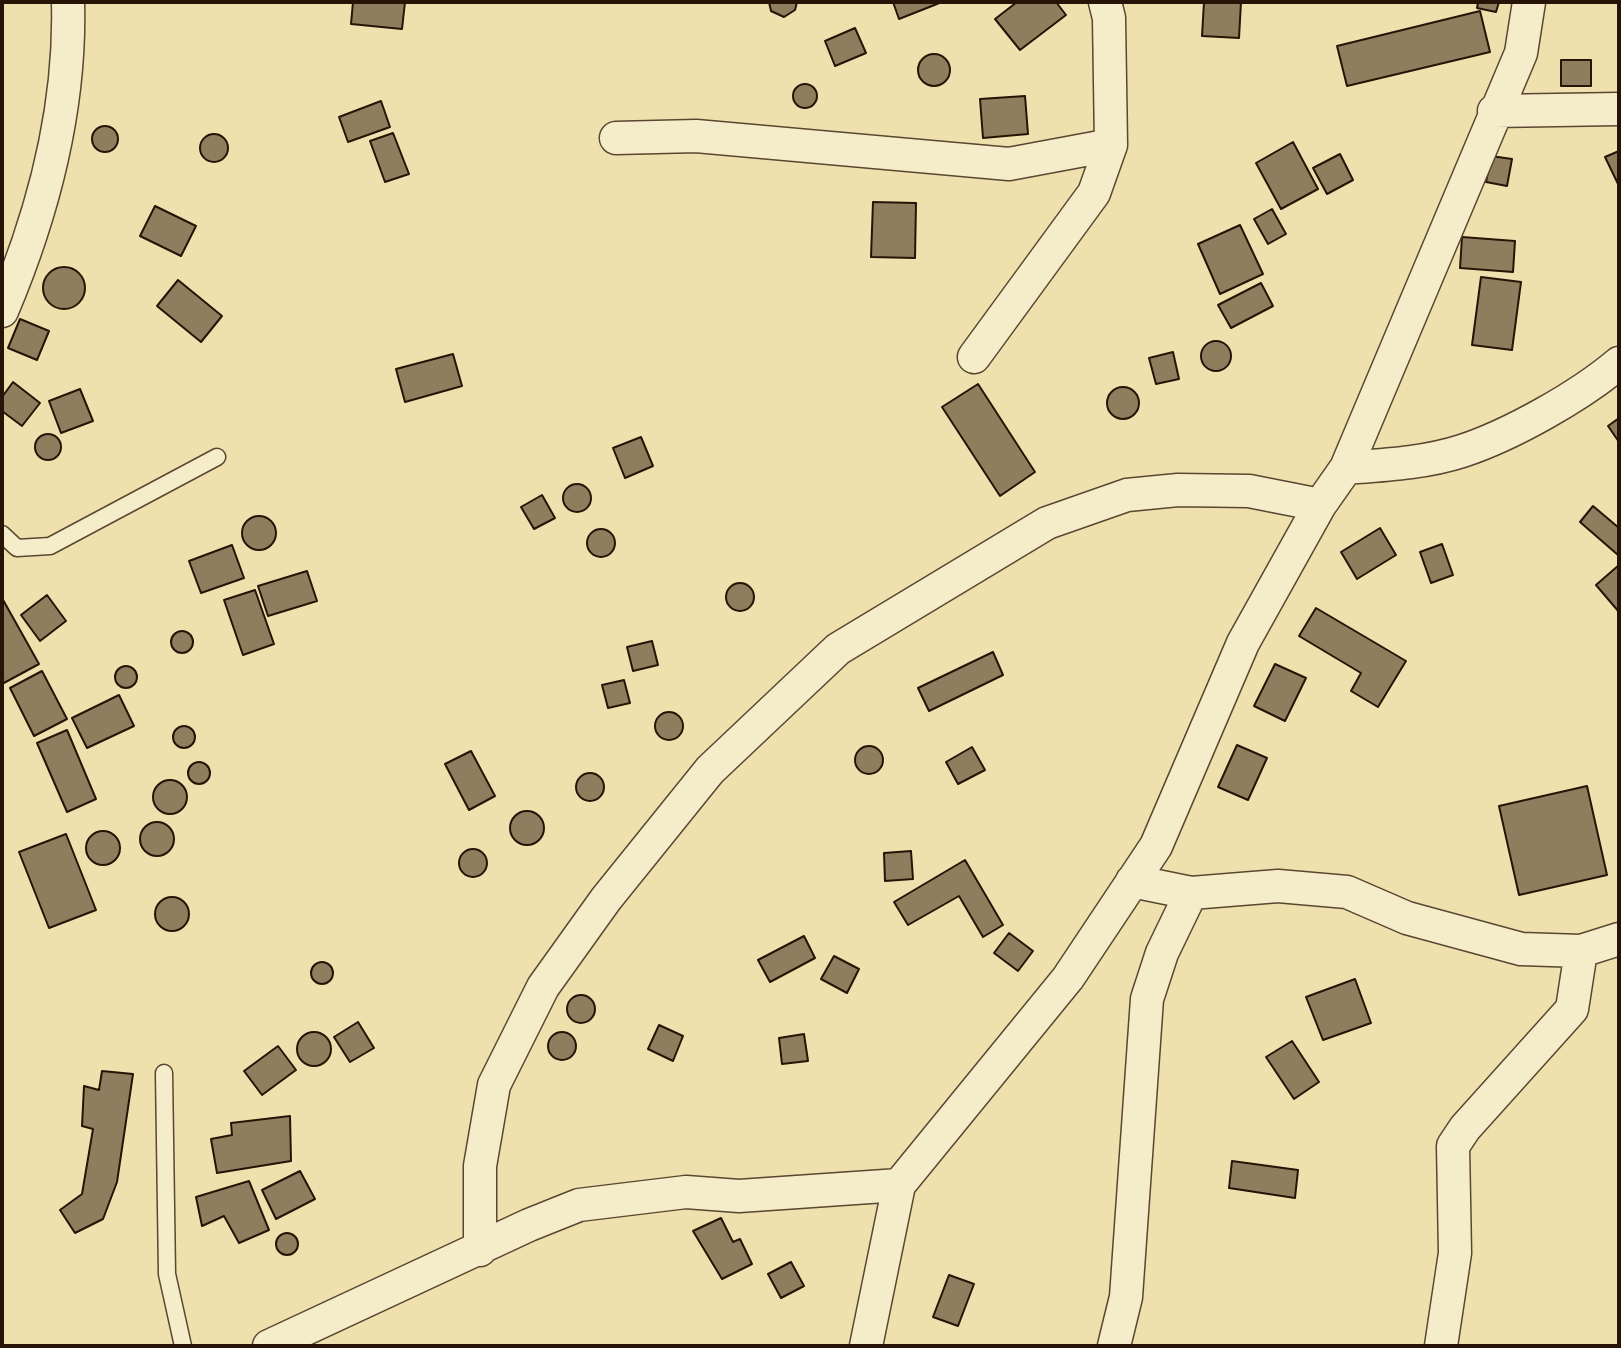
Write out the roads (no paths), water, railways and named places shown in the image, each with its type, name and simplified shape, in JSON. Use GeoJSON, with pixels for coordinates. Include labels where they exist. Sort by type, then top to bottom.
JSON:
{"type":"FeatureCollection","features":[{"type":"Feature","properties":{"kind":"street"},"geometry":{"type":"LineString","coordinates":[[2,311],[30,245],[53,155],[69,37],[68,2]]}},
{"type":"Feature","properties":{"kind":"street"},"geometry":{"type":"LineString","coordinates":[[974,357],[1094,193],[1111,145],[1109,18],[1105,2]]}},
{"type":"Feature","properties":{"kind":"street"},"geometry":{"type":"LineString","coordinates":[[866,1346],[899,1185],[1068,978],[1156,846],[1243,643],[1320,505],[1346,468],[1521,53],[1529,2]]}},
{"type":"Feature","properties":{"kind":"street"},"geometry":{"type":"LineString","coordinates":[[1494,111],[1619,109]]}},
{"type":"Feature","properties":{"kind":"street"},"geometry":{"type":"LineString","coordinates":[[616,138],[696,136],[1009,164],[1111,145]]}},
{"type":"Feature","properties":{"kind":"street"},"geometry":{"type":"LineString","coordinates":[[1346,468],[1406,464],[1463,450],[1591,387],[1619,363]]}},
{"type":"Feature","properties":{"kind":"street"},"geometry":{"type":"LineString","coordinates":[[480,1250],[480,1166],[494,1085],[543,987],[606,899],[710,770],[838,649],[1047,523],[1127,495],[1178,490],[1249,491],[1320,505]]}},
{"type":"Feature","properties":{"kind":"street"},"geometry":{"type":"LineString","coordinates":[[1132,881],[1191,893],[1278,886],[1347,892],[1407,918],[1521,949],[1581,951],[1619,939]]}},
{"type":"Feature","properties":{"kind":"street"},"geometry":{"type":"LineString","coordinates":[[1114,1346],[1126,1297],[1147,999],[1162,953],[1191,893]]}},
{"type":"Feature","properties":{"kind":"street"},"geometry":{"type":"LineString","coordinates":[[1441,1346],[1455,1253],[1453,1146],[1465,1128],[1572,1009],[1581,951]]}},
{"type":"Feature","properties":{"kind":"street"},"geometry":{"type":"LineString","coordinates":[[269,1346],[529,1225],[579,1205],[686,1192],[739,1196],[899,1185]]}},
{"type":"Feature","properties":{"kind":"lane"},"geometry":{"type":"LineString","coordinates":[[2,534],[17,548],[50,546],[217,457]]}},
{"type":"Feature","properties":{"kind":"lane"},"geometry":{"type":"LineString","coordinates":[[164,1073],[167,1274],[183,1346]]}}]}
